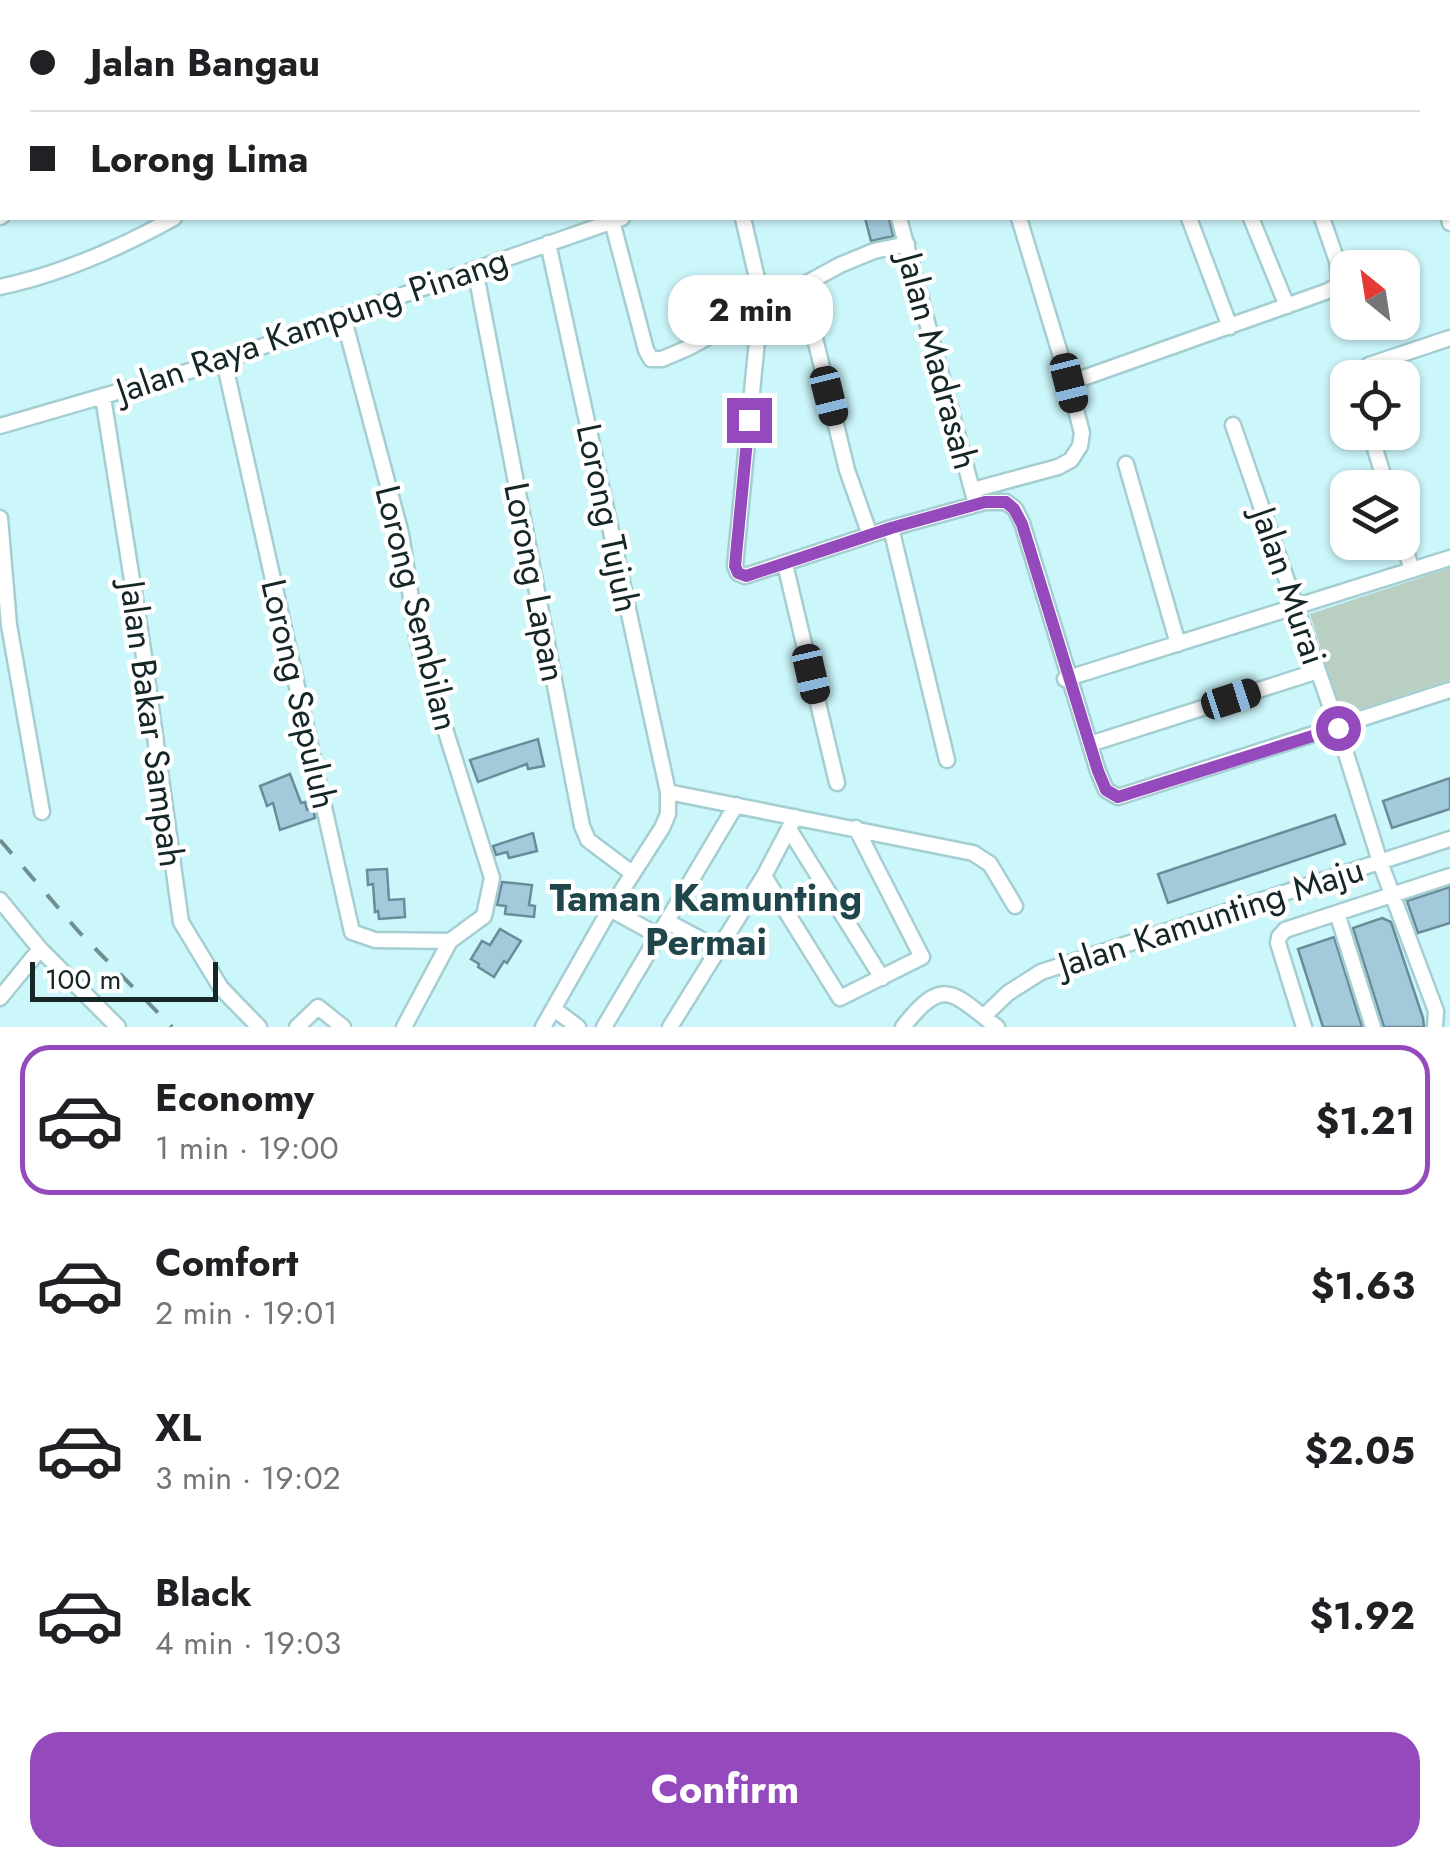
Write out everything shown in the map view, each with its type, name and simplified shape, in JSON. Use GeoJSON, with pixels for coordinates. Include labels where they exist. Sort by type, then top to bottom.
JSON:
{"type":"FeatureCollection","features":[{"type":"Feature","properties":{"kind":"street"},"geometry":{"type":"LineString","coordinates":[[0,288],[96,256],[170,220]]}},
{"type":"Feature","properties":{"kind":"street","name":"Jalan Raya Kampung Pinang"},"geometry":{"type":"LineString","coordinates":[[0,426],[224,361],[614,220]]}},
{"type":"Feature","properties":{"kind":"street"},"geometry":{"type":"LineString","coordinates":[[617,220],[651,359],[688,348],[840,265],[874,251],[907,244]]}},
{"type":"Feature","properties":{"kind":"street"},"geometry":{"type":"LineString","coordinates":[[743,220],[759,287],[760,310],[735,566],[738,573],[746,576],[891,528],[1071,460],[1080,446],[1082,433],[1020,220]]}},
{"type":"Feature","properties":{"kind":"street","name":"Jalan Madrasah"},"geometry":{"type":"LineString","coordinates":[[901,220],[974,497]]}},
{"type":"Feature","properties":{"kind":"street"},"geometry":{"type":"LineString","coordinates":[[1189,220],[1230,327]]}},
{"type":"Feature","properties":{"kind":"street"},"geometry":{"type":"LineString","coordinates":[[1252,220],[1287,306]]}},
{"type":"Feature","properties":{"kind":"street"},"geometry":{"type":"LineString","coordinates":[[1069,383],[1340,284],[1337,261],[1323,220]]}},
{"type":"Feature","properties":{"kind":"street","name":"Lorong Tujuh"},"geometry":{"type":"LineString","coordinates":[[548,243],[668,792]]}},
{"type":"Feature","properties":{"kind":"street","name":"Lorong Lapan"},"geometry":{"type":"LineString","coordinates":[[475,269],[582,826],[588,840],[632,873]]}},
{"type":"Feature","properties":{"kind":"street"},"geometry":{"type":"LineString","coordinates":[[802,286],[847,470],[870,535]]}},
{"type":"Feature","properties":{"kind":"street","name":"Lorong Sembilan"},"geometry":{"type":"LineString","coordinates":[[343,316],[401,534],[418,642],[492,878],[484,916],[450,941]]}},
{"type":"Feature","properties":{"kind":"street"},"geometry":{"type":"LineString","coordinates":[[1384,360],[1450,338]]}},
{"type":"Feature","properties":{"kind":"street","name":"Lorong Sepuluh"},"geometry":{"type":"LineString","coordinates":[[224,361],[352,932],[375,940],[450,941]]}},
{"type":"Feature","properties":{"kind":"street","name":"Jalan Bakar Sampah"},"geometry":{"type":"LineString","coordinates":[[103,397],[181,922],[221,988],[258,1027]]}},
{"type":"Feature","properties":{"kind":"street","name":"Jalan Murai"},"geometry":{"type":"LineString","coordinates":[[1234,424],[1380,862],[1436,1011],[1435,1027]]}},
{"type":"Feature","properties":{"kind":"street"},"geometry":{"type":"LineString","coordinates":[[1126,464],[1178,644]]}},
{"type":"Feature","properties":{"kind":"street"},"geometry":{"type":"LineString","coordinates":[[974,497],[1006,502],[1022,524],[1106,790],[1118,797],[1450,690]]}},
{"type":"Feature","properties":{"kind":"street"},"geometry":{"type":"LineString","coordinates":[[0,518],[9,625],[42,812]]}},
{"type":"Feature","properties":{"kind":"street"},"geometry":{"type":"LineString","coordinates":[[891,528],[947,760]]}},
{"type":"Feature","properties":{"kind":"street"},"geometry":{"type":"LineString","coordinates":[[1068,679],[1450,558]]}},
{"type":"Feature","properties":{"kind":"street"},"geometry":{"type":"LineString","coordinates":[[1409,560],[1412,570]]}},
{"type":"Feature","properties":{"kind":"street"},"geometry":{"type":"LineString","coordinates":[[785,564],[837,783]]}},
{"type":"Feature","properties":{"kind":"street"},"geometry":{"type":"LineString","coordinates":[[1090,744],[1318,671]]}},
{"type":"Feature","properties":{"kind":"street"},"geometry":{"type":"LineString","coordinates":[[543,1027],[610,909],[662,828],[668,814],[668,792],[736,805],[792,823],[856,828],[973,853],[990,864],[1014,906]]}},
{"type":"Feature","properties":{"kind":"street"},"geometry":{"type":"LineString","coordinates":[[604,1027],[736,805]]}},
{"type":"Feature","properties":{"kind":"street"},"geometry":{"type":"LineString","coordinates":[[670,1027],[764,876],[792,823]]}},
{"type":"Feature","properties":{"kind":"street"},"geometry":{"type":"LineString","coordinates":[[792,823],[882,978]]}},
{"type":"Feature","properties":{"kind":"street"},"geometry":{"type":"LineString","coordinates":[[764,876],[840,998],[882,978],[922,957],[856,828]]}},
{"type":"Feature","properties":{"kind":"street","name":"Jalan Kamunting Maju"},"geometry":{"type":"LineString","coordinates":[[987,1022],[1022,982],[1040,972],[1450,839]]}},
{"type":"Feature","properties":{"kind":"street"},"geometry":{"type":"LineString","coordinates":[[1304,1027],[1278,943],[1285,930],[1450,876]]}},
{"type":"Feature","properties":{"kind":"street"},"geometry":{"type":"LineString","coordinates":[[0,900],[40,949],[113,1025]]}},
{"type":"Feature","properties":{"kind":"street"},"geometry":{"type":"LineString","coordinates":[[610,909],[659,936]]}},
{"type":"Feature","properties":{"kind":"street"},"geometry":{"type":"LineString","coordinates":[[1338,913],[1373,1027]]}},
{"type":"Feature","properties":{"kind":"street"},"geometry":{"type":"LineString","coordinates":[[668,922],[719,949]]}},
{"type":"Feature","properties":{"kind":"street"},"geometry":{"type":"LineString","coordinates":[[404,1027],[450,941]]}},
{"type":"Feature","properties":{"kind":"street"},"geometry":{"type":"LineString","coordinates":[[0,998],[40,949]]}},
{"type":"Feature","properties":{"kind":"street"},"geometry":{"type":"LineString","coordinates":[[903,1027],[920,1004],[943,994],[956,996],[987,1022]]}},
{"type":"Feature","properties":{"kind":"street"},"geometry":{"type":"LineString","coordinates":[[297,1027],[318,1007],[343,1027]]}},
{"type":"Feature","properties":{"kind":"street"},"geometry":{"type":"LineString","coordinates":[[554,1009],[578,1027]]}},
{"type":"Feature","properties":{"kind":"green space"},"geometry":{"type":"Polygon","coordinates":[[[1450,568],[1450,680],[1342,715],[1310,614],[1450,568]]]}},
{"type":"Feature","properties":{"kind":"building"},"geometry":{"type":"Polygon","coordinates":[[[866,220],[889,220],[893,236],[871,241],[866,220]]]}},
{"type":"Feature","properties":{"kind":"building"},"geometry":{"type":"Polygon","coordinates":[[[538,739],[544,766],[528,769],[527,764],[478,782],[470,760],[538,739]]]}},
{"type":"Feature","properties":{"kind":"building"},"geometry":{"type":"Polygon","coordinates":[[[290,774],[301,803],[305,802],[307,810],[313,808],[315,818],[280,830],[273,803],[267,806],[260,786],[290,774]]]}},
{"type":"Feature","properties":{"kind":"building"},"geometry":{"type":"Polygon","coordinates":[[[1450,778],[1450,809],[1392,828],[1383,801],[1450,778]]]}},
{"type":"Feature","properties":{"kind":"building"},"geometry":{"type":"Polygon","coordinates":[[[1335,815],[1345,844],[1168,903],[1158,874],[1335,815]]]}},
{"type":"Feature","properties":{"kind":"building"},"geometry":{"type":"Polygon","coordinates":[[[533,833],[537,851],[509,858],[507,852],[496,855],[493,846],[533,833]]]}},
{"type":"Feature","properties":{"kind":"building"},"geometry":{"type":"Polygon","coordinates":[[[387,869],[389,900],[404,899],[405,917],[379,919],[378,911],[375,912],[373,884],[368,885],[367,870],[387,869]]]}},
{"type":"Feature","properties":{"kind":"building"},"geometry":{"type":"Polygon","coordinates":[[[502,882],[532,885],[529,905],[535,906],[534,917],[505,914],[506,906],[497,905],[502,882]]]}},
{"type":"Feature","properties":{"kind":"building"},"geometry":{"type":"Polygon","coordinates":[[[1450,887],[1450,923],[1418,933],[1407,901],[1450,887]]]}},
{"type":"Feature","properties":{"kind":"building"},"geometry":{"type":"Polygon","coordinates":[[[1382,918],[1391,922],[1424,1027],[1384,1027],[1353,928],[1382,918]]]}},
{"type":"Feature","properties":{"kind":"building"},"geometry":{"type":"Polygon","coordinates":[[[500,929],[521,941],[494,977],[471,959],[482,941],[490,945],[500,929]]]}},
{"type":"Feature","properties":{"kind":"building"},"geometry":{"type":"Polygon","coordinates":[[[1334,937],[1362,1027],[1323,1027],[1298,949],[1334,937]]]}},
{"type":"Feature","properties":{"kind":"railway"},"geometry":{"type":"LineString","coordinates":[[0,840],[79,932],[172,1027]]}},
{"type":"Feature","properties":{"kind":"district","name":"Taman Kamunting Permai"},"geometry":{"type":"Point","coordinates":[706,919]}},
{"type":"Feature","properties":{"kind":"route"},"geometry":{"type":"LineString","coordinates":[[749,420],[735,566],[738,573],[746,576],[985,502],[1006,502],[1014,509],[1022,524],[1098,771],[1106,790],[1118,797],[1338,728]]}}]}
